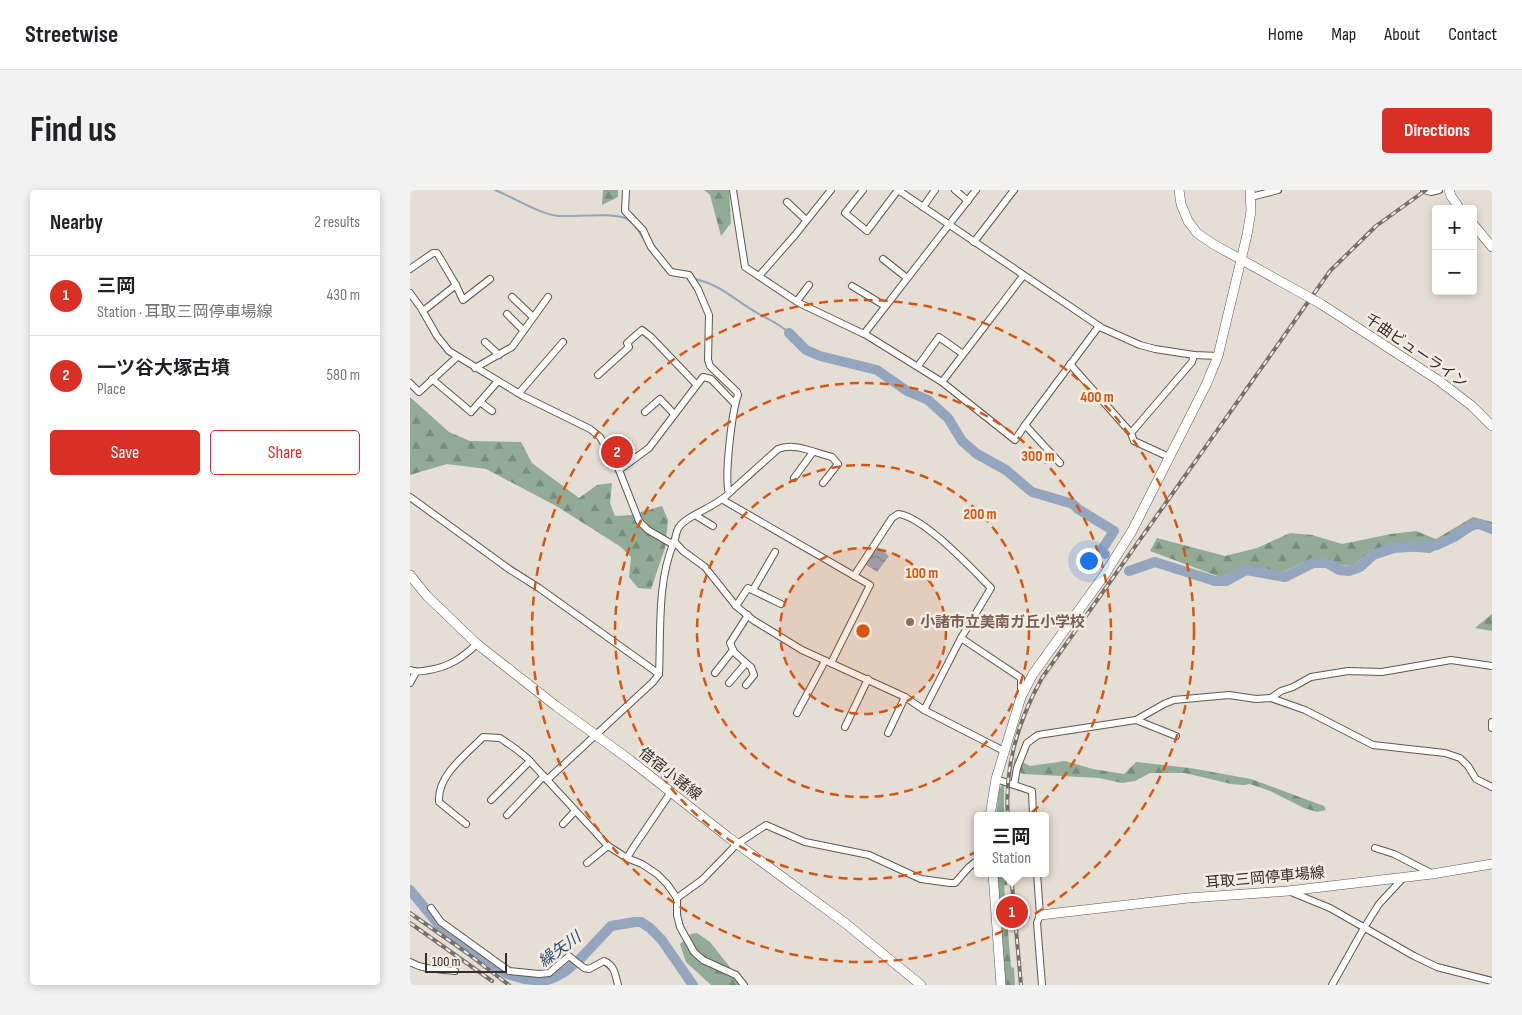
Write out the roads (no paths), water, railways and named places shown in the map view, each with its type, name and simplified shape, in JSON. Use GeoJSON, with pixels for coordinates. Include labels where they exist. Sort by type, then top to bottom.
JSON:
{"type":"FeatureCollection","features":[{"type":"Feature","properties":{"kind":"street"},"geometry":{"type":"LineString","coordinates":[[626,190],[625,211],[643,230],[651,247],[671,272],[689,275],[698,289],[709,315],[708,360],[710,366],[737,392],[729,453],[729,493]]}},
{"type":"Feature","properties":{"kind":"street"},"geometry":{"type":"LineString","coordinates":[[733,190],[745,267],[797,301],[863,333],[918,366],[942,382],[1015,440],[1099,326]]}},
{"type":"Feature","properties":{"kind":"street"},"geometry":{"type":"LineString","coordinates":[[759,276],[831,190]]}},
{"type":"Feature","properties":{"kind":"street"},"geometry":{"type":"LineString","coordinates":[[863,190],[845,213],[867,231],[898,190],[1099,326],[1140,345],[1194,355],[1218,356]]}},
{"type":"Feature","properties":{"kind":"street"},"geometry":{"type":"LineString","coordinates":[[923,207],[935,190]]}},
{"type":"Feature","properties":{"kind":"street"},"geometry":{"type":"LineString","coordinates":[[955,190],[968,201]]}},
{"type":"Feature","properties":{"kind":"street"},"geometry":{"type":"LineString","coordinates":[[863,333],[976,190]]}},
{"type":"Feature","properties":{"kind":"street"},"geometry":{"type":"LineString","coordinates":[[974,242],[1014,190]]}},
{"type":"Feature","properties":{"kind":"street"},"geometry":{"type":"LineString","coordinates":[[1179,190],[1181,204],[1188,221],[1197,233],[1242,260]]}},
{"type":"Feature","properties":{"kind":"street"},"geometry":{"type":"LineString","coordinates":[[991,812],[996,779],[1021,697],[1033,674],[1105,574],[1132,531],[1218,356],[1250,221],[1250,194],[1278,190]]}},
{"type":"Feature","properties":{"kind":"street"},"geometry":{"type":"LineString","coordinates":[[1424,190],[1431,192],[1438,190]]}},
{"type":"Feature","properties":{"kind":"street"},"geometry":{"type":"LineString","coordinates":[[1449,190],[1457,205]]}},
{"type":"Feature","properties":{"kind":"street"},"geometry":{"type":"LineString","coordinates":[[787,202],[806,220]]}},
{"type":"Feature","properties":{"kind":"street"},"geometry":{"type":"LineString","coordinates":[[1477,229],[1492,247]]}},
{"type":"Feature","properties":{"kind":"street"},"geometry":{"type":"LineString","coordinates":[[410,270],[437,253],[463,300],[490,279]]}},
{"type":"Feature","properties":{"kind":"street"},"geometry":{"type":"LineString","coordinates":[[883,259],[908,278]]}},
{"type":"Feature","properties":{"kind":"street","name":"千曲ビューライン"},"geometry":{"type":"LineString","coordinates":[[1242,260],[1321,304],[1438,380],[1472,406],[1492,426]]}},
{"type":"Feature","properties":{"kind":"street"},"geometry":{"type":"LineString","coordinates":[[942,382],[1023,276]]}},
{"type":"Feature","properties":{"kind":"street"},"geometry":{"type":"LineString","coordinates":[[423,311],[456,285]]}},
{"type":"Feature","properties":{"kind":"street"},"geometry":{"type":"LineString","coordinates":[[797,301],[809,285]]}},
{"type":"Feature","properties":{"kind":"street"},"geometry":{"type":"LineString","coordinates":[[852,286],[885,306]]}},
{"type":"Feature","properties":{"kind":"street"},"geometry":{"type":"LineString","coordinates":[[410,293],[443,345],[457,357],[519,393],[590,429],[600,437],[618,470],[639,521],[648,530],[673,542],[705,567],[736,606],[802,650],[905,697],[924,710],[1004,751]]}},
{"type":"Feature","properties":{"kind":"street"},"geometry":{"type":"LineString","coordinates":[[476,368],[512,347],[548,297]]}},
{"type":"Feature","properties":{"kind":"street"},"geometry":{"type":"LineString","coordinates":[[512,298],[533,317]]}},
{"type":"Feature","properties":{"kind":"street"},"geometry":{"type":"LineString","coordinates":[[507,314],[523,330]]}},
{"type":"Feature","properties":{"kind":"street"},"geometry":{"type":"LineString","coordinates":[[598,374],[630,347],[627,343],[642,330],[696,384]]}},
{"type":"Feature","properties":{"kind":"street"},"geometry":{"type":"LineString","coordinates":[[918,366],[939,337],[963,354]]}},
{"type":"Feature","properties":{"kind":"street"},"geometry":{"type":"LineString","coordinates":[[486,342],[499,355]]}},
{"type":"Feature","properties":{"kind":"street"},"geometry":{"type":"LineString","coordinates":[[519,393],[563,342]]}},
{"type":"Feature","properties":{"kind":"street"},"geometry":{"type":"LineString","coordinates":[[1131,433],[1192,362],[1194,355]]}},
{"type":"Feature","properties":{"kind":"street"},"geometry":{"type":"LineString","coordinates":[[410,383],[419,392],[457,357]]}},
{"type":"Feature","properties":{"kind":"street"},"geometry":{"type":"LineString","coordinates":[[1070,364],[1131,433],[1134,441],[1169,457]]}},
{"type":"Feature","properties":{"kind":"street"},"geometry":{"type":"LineString","coordinates":[[618,470],[649,448],[703,377],[711,380],[735,404]]}},
{"type":"Feature","properties":{"kind":"street"},"geometry":{"type":"LineString","coordinates":[[432,379],[472,412],[498,381]]}},
{"type":"Feature","properties":{"kind":"street"},"geometry":{"type":"LineString","coordinates":[[645,412],[660,399],[674,414]]}},
{"type":"Feature","properties":{"kind":"street"},"geometry":{"type":"LineString","coordinates":[[480,402],[492,411]]}},
{"type":"Feature","properties":{"kind":"street"},"geometry":{"type":"LineString","coordinates":[[1025,425],[1060,464]]}},
{"type":"Feature","properties":{"kind":"street"},"geometry":{"type":"LineString","coordinates":[[507,815],[653,682],[659,674],[662,577],[679,526],[723,500],[778,449],[793,446],[832,457],[838,464],[823,483]]}},
{"type":"Feature","properties":{"kind":"street"},"geometry":{"type":"LineString","coordinates":[[794,478],[813,452]]}},
{"type":"Feature","properties":{"kind":"street"},"geometry":{"type":"LineString","coordinates":[[410,497],[508,569],[539,588],[659,674]]}},
{"type":"Feature","properties":{"kind":"street"},"geometry":{"type":"LineString","coordinates":[[723,500],[870,585],[828,662],[797,713]]}},
{"type":"Feature","properties":{"kind":"street"},"geometry":{"type":"LineString","coordinates":[[854,576],[892,518],[898,514],[909,517],[954,549],[991,588],[924,710]]}},
{"type":"Feature","properties":{"kind":"street"},"geometry":{"type":"LineString","coordinates":[[695,515],[713,526]]}},
{"type":"Feature","properties":{"kind":"street"},"geometry":{"type":"LineString","coordinates":[[753,590],[775,552]]}},
{"type":"Feature","properties":{"kind":"street","name":"借宿小諸線"},"geometry":{"type":"LineString","coordinates":[[410,575],[427,596],[477,644],[737,844],[845,923],[921,985]]}},
{"type":"Feature","properties":{"kind":"street"},"geometry":{"type":"LineString","coordinates":[[736,606],[748,588],[781,604]]}},
{"type":"Feature","properties":{"kind":"street"},"geometry":{"type":"LineString","coordinates":[[746,685],[754,675],[751,667],[733,650],[730,643],[748,615]]}},
{"type":"Feature","properties":{"kind":"street"},"geometry":{"type":"LineString","coordinates":[[962,638],[1021,678],[1021,697]]}},
{"type":"Feature","properties":{"kind":"street"},"geometry":{"type":"LineString","coordinates":[[410,683],[413,671],[438,669],[454,663],[477,644]]}},
{"type":"Feature","properties":{"kind":"street"},"geometry":{"type":"LineString","coordinates":[[715,673],[733,650]]}},
{"type":"Feature","properties":{"kind":"street"},"geometry":{"type":"LineString","coordinates":[[1271,698],[1281,691],[1311,677],[1348,671],[1382,672],[1450,660],[1492,666]]}},
{"type":"Feature","properties":{"kind":"street"},"geometry":{"type":"LineString","coordinates":[[729,683],[746,663]]}},
{"type":"Feature","properties":{"kind":"street"},"geometry":{"type":"LineString","coordinates":[[845,727],[868,679]]}},
{"type":"Feature","properties":{"kind":"street"},"geometry":{"type":"LineString","coordinates":[[1014,785],[1017,768],[1027,743],[1038,735],[1136,720],[1174,700],[1229,695],[1256,699],[1271,698],[1305,710],[1373,745],[1445,753],[1460,758],[1468,766],[1476,780],[1492,788]]}},
{"type":"Feature","properties":{"kind":"street"},"geometry":{"type":"LineString","coordinates":[[888,733],[905,697]]}},
{"type":"Feature","properties":{"kind":"street"},"geometry":{"type":"LineString","coordinates":[[1136,720],[1176,736]]}},
{"type":"Feature","properties":{"kind":"street"},"geometry":{"type":"LineString","coordinates":[[1492,722],[1492,728]]}},
{"type":"Feature","properties":{"kind":"street"},"geometry":{"type":"LineString","coordinates":[[466,824],[439,802],[438,792],[452,770],[483,737],[500,738],[530,761],[608,846],[627,858],[642,864],[657,874],[667,884],[677,898],[677,915],[680,927],[694,952],[703,960],[736,974],[744,985]]}},
{"type":"Feature","properties":{"kind":"street"},"geometry":{"type":"LineString","coordinates":[[491,800],[530,761]]}},
{"type":"Feature","properties":{"kind":"street"},"geometry":{"type":"LineString","coordinates":[[996,779],[1032,791],[1033,812]]}},
{"type":"Feature","properties":{"kind":"street"},"geometry":{"type":"LineString","coordinates":[[627,858],[671,792]]}},
{"type":"Feature","properties":{"kind":"street"},"geometry":{"type":"LineString","coordinates":[[563,824],[575,811]]}},
{"type":"Feature","properties":{"kind":"street"},"geometry":{"type":"LineString","coordinates":[[677,898],[702,880],[737,844],[766,825],[806,842],[869,854],[921,879],[950,884],[955,882],[974,863]]}},
{"type":"Feature","properties":{"kind":"street"},"geometry":{"type":"LineString","coordinates":[[587,863],[608,846]]}},
{"type":"Feature","properties":{"kind":"street"},"geometry":{"type":"LineString","coordinates":[[1376,848],[1394,854],[1432,874]]}},
{"type":"Feature","properties":{"kind":"street","name":"耳取三岡停車場線"},"geometry":{"type":"LineString","coordinates":[[1040,915],[1188,898],[1288,891],[1432,874],[1492,864]]}},
{"type":"Feature","properties":{"kind":"street"},"geometry":{"type":"LineString","coordinates":[[993,877],[1001,985]]}},
{"type":"Feature","properties":{"kind":"street"},"geometry":{"type":"LineString","coordinates":[[1037,877],[1040,915],[1037,923],[1042,985]]}},
{"type":"Feature","properties":{"kind":"street"},"geometry":{"type":"LineString","coordinates":[[1332,985],[1379,904],[1404,877]]}},
{"type":"Feature","properties":{"kind":"street"},"geometry":{"type":"LineString","coordinates":[[1288,891],[1330,908],[1437,967],[1492,981]]}},
{"type":"Feature","properties":{"kind":"street"},"geometry":{"type":"LineString","coordinates":[[431,908],[441,922],[509,971],[549,973],[569,956],[577,963],[589,969],[604,961],[609,963],[614,968],[618,985]]}},
{"type":"Feature","properties":{"kind":"street"},"geometry":{"type":"LineString","coordinates":[[410,962],[418,966],[437,970],[455,971]]}},
{"type":"Feature","properties":{"kind":"street"},"geometry":{"type":"LineString","coordinates":[[1471,985],[1475,978]]}},
{"type":"Feature","properties":{"kind":"water"},"geometry":{"type":"Polygon","coordinates":[[[877,547],[889,556],[877,572],[865,564],[877,547]]]}},
{"type":"Feature","properties":{"kind":"waterway"},"geometry":{"type":"LineString","coordinates":[[495,190],[552,215],[604,215],[627,219],[633,223],[646,243]]}},
{"type":"Feature","properties":{"kind":"waterway"},"geometry":{"type":"LineString","coordinates":[[694,279],[712,284],[789,333]]}},
{"type":"Feature","properties":{"kind":"waterway"},"geometry":{"type":"LineString","coordinates":[[789,333],[806,350],[820,356],[877,370],[907,391],[928,400],[948,418],[962,441],[977,454],[1006,470],[1032,492],[1073,504],[1114,531],[1101,551],[1105,554]]}},
{"type":"Feature","properties":{"kind":"waterway"},"geometry":{"type":"LineString","coordinates":[[1129,571],[1155,562],[1215,581],[1226,581],[1246,570],[1285,577],[1313,563],[1327,563],[1339,570],[1349,571],[1360,567],[1373,555],[1394,548],[1437,545],[1472,525],[1479,524],[1492,529]]}},
{"type":"Feature","properties":{"kind":"waterway","name":"繰矢川"},"geometry":{"type":"LineString","coordinates":[[410,890],[439,925],[507,974],[524,979],[545,981],[566,971],[611,926],[641,922],[661,939],[693,985]]}},
{"type":"Feature","properties":{"kind":"railway"},"geometry":{"type":"LineString","coordinates":[[1008,812],[1008,779],[1014,744],[1033,694],[1042,678],[1330,271],[1376,226],[1426,190]]}},
{"type":"Feature","properties":{"kind":"railway"},"geometry":{"type":"LineString","coordinates":[[1011,877],[1021,985]]}},
{"type":"Feature","properties":{"kind":"railway"},"geometry":{"type":"LineString","coordinates":[[410,913],[509,985]]}},
{"type":"Feature","properties":{"kind":"railway"},"geometry":{"type":"LineString","coordinates":[[410,923],[492,981]]}},
{"type":"Feature","properties":{"kind":"place","name":"一ツ谷大塚古墳"},"geometry":{"type":"Point","coordinates":[617,452]}},
{"type":"Feature","properties":{"kind":"place","name":"小諸市立美南ガ丘小学校"},"geometry":{"type":"Point","coordinates":[910,622]}},
{"type":"Feature","properties":{"kind":"place","name":"三岡"},"geometry":{"type":"Point","coordinates":[1012,912]}}]}
